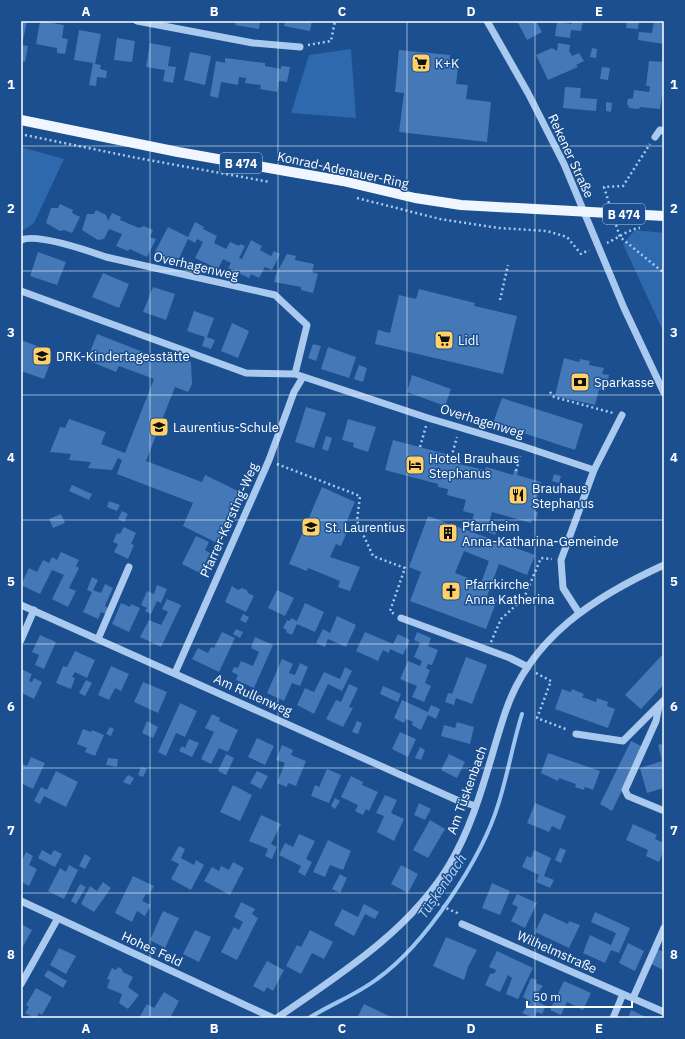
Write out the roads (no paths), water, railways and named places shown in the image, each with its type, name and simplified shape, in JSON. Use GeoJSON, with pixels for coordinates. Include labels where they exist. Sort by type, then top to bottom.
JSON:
{"type":"FeatureCollection","features":[{"type":"Feature","properties":{"kind":"main road","name":"Konrad-Adenauer-Ring"},"geometry":{"type":"LineString","coordinates":[[21,120],[178,152],[336,180],[453,204],[584,213],[664,216]]}},
{"type":"Feature","properties":{"kind":"street"},"geometry":{"type":"LineString","coordinates":[[137,21],[253,43],[300,47]]}},
{"type":"Feature","properties":{"kind":"street","name":"Rekener Straße"},"geometry":{"type":"LineString","coordinates":[[487,21],[528,93],[564,164],[598,247],[664,393]]}},
{"type":"Feature","properties":{"kind":"street"},"geometry":{"type":"LineString","coordinates":[[655,137],[660,130],[664,131]]}},
{"type":"Feature","properties":{"kind":"street","name":"Overhagenweg"},"geometry":{"type":"LineString","coordinates":[[21,240],[25,238],[40,239],[84,249],[106,257],[275,296],[307,325],[295,374]]}},
{"type":"Feature","properties":{"kind":"street","name":"Overhagenweg"},"geometry":{"type":"LineString","coordinates":[[21,291],[246,373],[295,374],[428,418],[522,446],[594,470]]}},
{"type":"Feature","properties":{"kind":"street","name":"Pfarrer-Kersting-Weg"},"geometry":{"type":"LineString","coordinates":[[174,673],[269,460],[294,392],[303,377]]}},
{"type":"Feature","properties":{"kind":"street"},"geometry":{"type":"LineString","coordinates":[[579,613],[563,588],[561,560],[594,470],[622,415]]}},
{"type":"Feature","properties":{"kind":"street","name":"Am Tüskenbach"},"geometry":{"type":"LineString","coordinates":[[277,1018],[332,980],[391,934],[425,899],[452,861],[476,806],[505,711],[528,667],[549,640],[579,613],[598,599],[629,581],[664,565]]}},
{"type":"Feature","properties":{"kind":"street"},"geometry":{"type":"LineString","coordinates":[[98,639],[128,567]]}},
{"type":"Feature","properties":{"kind":"street","name":"Am Rullenweg"},"geometry":{"type":"LineString","coordinates":[[21,605],[459,801],[476,806]]}},
{"type":"Feature","properties":{"kind":"street"},"geometry":{"type":"LineString","coordinates":[[21,640],[34,610]]}},
{"type":"Feature","properties":{"kind":"street"},"geometry":{"type":"LineString","coordinates":[[401,618],[488,649],[528,667]]}},
{"type":"Feature","properties":{"kind":"street"},"geometry":{"type":"LineString","coordinates":[[576,734],[623,740],[661,703]]}},
{"type":"Feature","properties":{"kind":"street"},"geometry":{"type":"LineString","coordinates":[[661,703],[656,722],[625,790],[628,796],[662,810]]}},
{"type":"Feature","properties":{"kind":"street","name":"Hohes Feld"},"geometry":{"type":"LineString","coordinates":[[21,901],[273,1018]]}},
{"type":"Feature","properties":{"kind":"street"},"geometry":{"type":"LineString","coordinates":[[21,984],[58,918]]}},
{"type":"Feature","properties":{"kind":"street","name":"Wilhelmstraße"},"geometry":{"type":"LineString","coordinates":[[462,924],[664,1012]]}},
{"type":"Feature","properties":{"kind":"street"},"geometry":{"type":"LineString","coordinates":[[633,998],[664,928]]}},
{"type":"Feature","properties":{"kind":"street"},"geometry":{"type":"LineString","coordinates":[[613,1018],[623,994]]}},
{"type":"Feature","properties":{"kind":"waterway","name":"Tüskenbach"},"geometry":{"type":"LineString","coordinates":[[309,1018],[369,985],[395,964],[414,945],[450,899],[480,849],[491,825],[499,802],[522,714]]}},
{"type":"Feature","properties":{"kind":"place","name":"K+K"},"geometry":{"type":"Point","coordinates":[421,63]}},
{"type":"Feature","properties":{"kind":"place","name":"Lidl"},"geometry":{"type":"Point","coordinates":[444,340]}},
{"type":"Feature","properties":{"kind":"place","name":"DRK-Kindertagesstätte"},"geometry":{"type":"Point","coordinates":[42,356]}},
{"type":"Feature","properties":{"kind":"place","name":"Sparkasse"},"geometry":{"type":"Point","coordinates":[580,382]}},
{"type":"Feature","properties":{"kind":"place","name":"Laurentius-Schule"},"geometry":{"type":"Point","coordinates":[159,427]}},
{"type":"Feature","properties":{"kind":"place","name":"Hotel Brauhaus Stephanus"},"geometry":{"type":"Point","coordinates":[415,465]}},
{"type":"Feature","properties":{"kind":"place","name":"Brauhaus Stephanus"},"geometry":{"type":"Point","coordinates":[518,495]}},
{"type":"Feature","properties":{"kind":"place","name":"St. Laurentius"},"geometry":{"type":"Point","coordinates":[311,527]}},
{"type":"Feature","properties":{"kind":"place","name":"Pfarrheim Anna-Katharina-Gemeinde"},"geometry":{"type":"Point","coordinates":[448,533]}},
{"type":"Feature","properties":{"kind":"place","name":"Pfarrkirche Anna Katherina"},"geometry":{"type":"Point","coordinates":[451,591]}}]}
